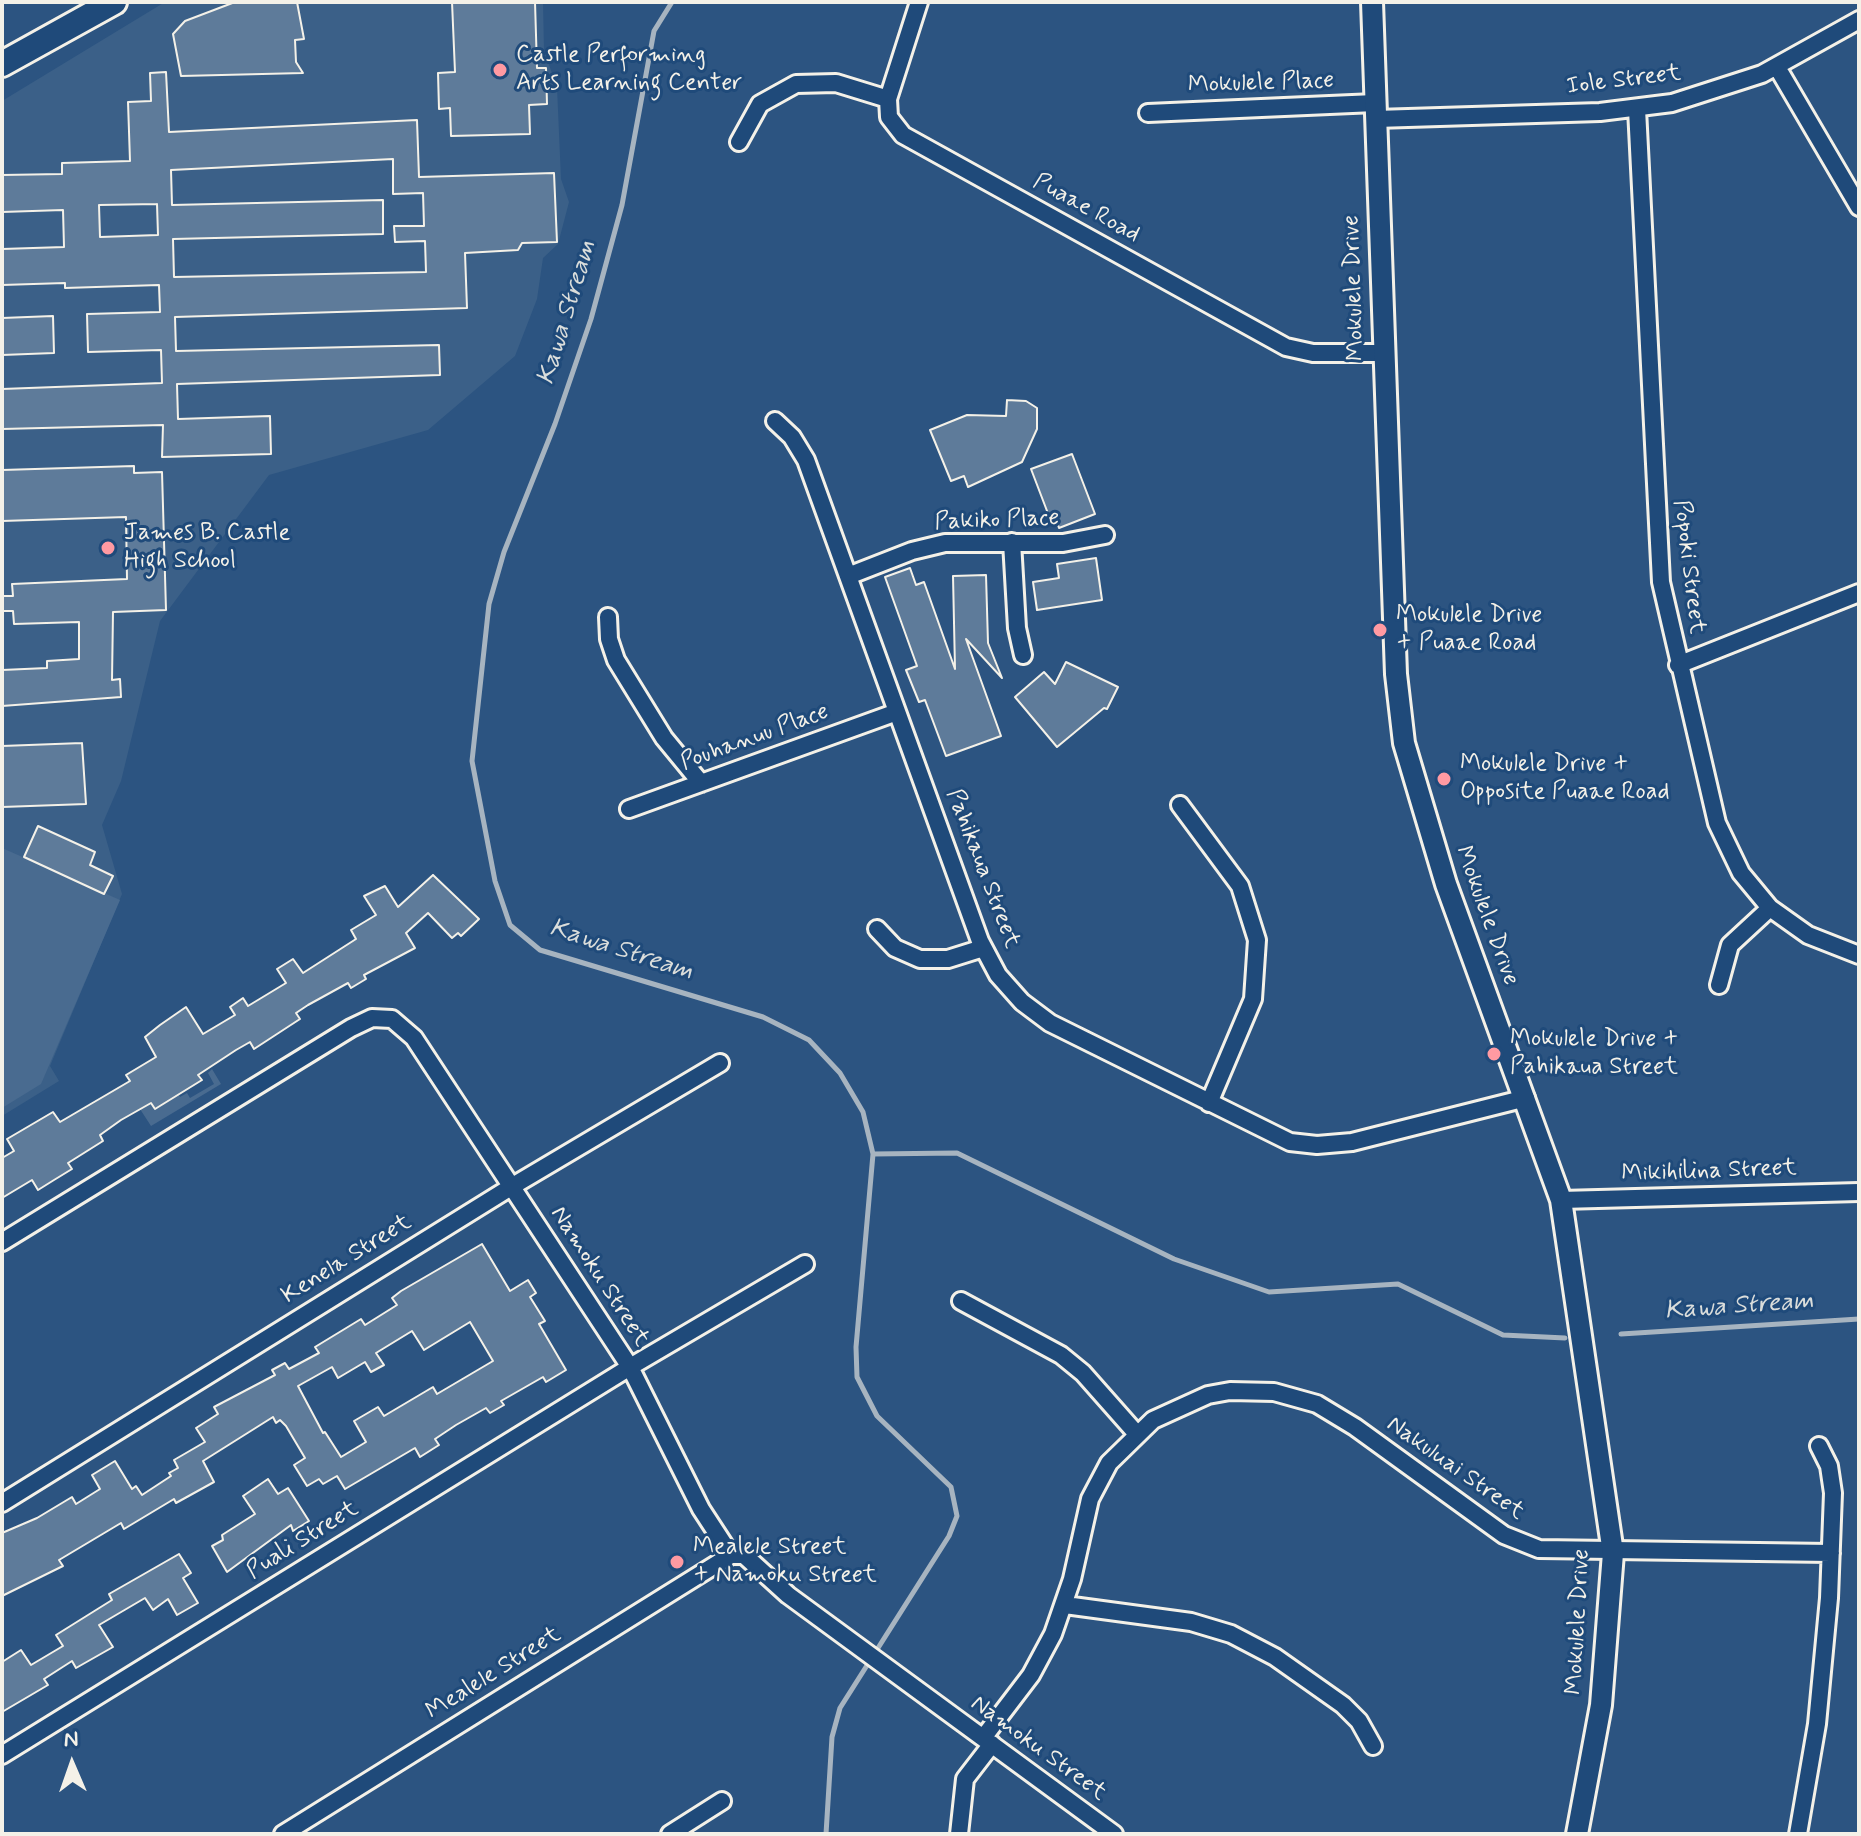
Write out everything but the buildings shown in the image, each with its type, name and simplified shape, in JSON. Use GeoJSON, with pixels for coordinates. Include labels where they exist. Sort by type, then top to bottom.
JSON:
{"type":"FeatureCollection","features":[{"type":"Feature","properties":{"kind":"main road"},"geometry":{"type":"LineString","coordinates":[[2,64],[114,2]]}},
{"type":"Feature","properties":{"kind":"street"},"geometry":{"type":"LineString","coordinates":[[739,142],[760,104],[796,84],[836,83],[888,99],[919,2]]}},
{"type":"Feature","properties":{"kind":"street","name":"Mokulele Drive"},"geometry":{"type":"LineString","coordinates":[[1372,2],[1396,674],[1404,743],[1446,884],[1561,1200],[1613,1553],[1601,1705],[1577,1834]]}},
{"type":"Feature","properties":{"kind":"street","name":"Iole Street"},"geometry":{"type":"LineString","coordinates":[[1376,111],[1637,109],[1708,94],[1777,67],[1859,20]]}},
{"type":"Feature","properties":{"kind":"street"},"geometry":{"type":"LineString","coordinates":[[1777,67],[1859,207]]}},
{"type":"Feature","properties":{"kind":"street","name":"Puaae Road"},"geometry":{"type":"LineString","coordinates":[[888,99],[889,117],[903,135],[1274,341],[1313,353],[1383,353]]}},
{"type":"Feature","properties":{"kind":"street","name":"Popoki Street"},"geometry":{"type":"LineString","coordinates":[[1637,109],[1657,540],[1668,622],[1723,841],[1741,873],[1770,908],[1808,935],[1859,955]]}},
{"type":"Feature","properties":{"kind":"street","name":"Mokulele Place"},"geometry":{"type":"LineString","coordinates":[[1148,113],[1376,111]]}},
{"type":"Feature","properties":{"kind":"street","name":"Pahikaua Street"},"geometry":{"type":"LineString","coordinates":[[775,421],[792,437],[806,460],[983,948],[998,975],[1035,1014],[1278,1138],[1317,1145],[1352,1142],[1526,1098]]}},
{"type":"Feature","properties":{"kind":"street","name":"Pakiko Place"},"geometry":{"type":"LineString","coordinates":[[848,576],[928,546],[963,541],[1063,543],[1105,535]]}},
{"type":"Feature","properties":{"kind":"street"},"geometry":{"type":"LineString","coordinates":[[1012,542],[1017,628],[1023,655]]}},
{"type":"Feature","properties":{"kind":"street"},"geometry":{"type":"LineString","coordinates":[[1678,665],[1859,593]]}},
{"type":"Feature","properties":{"kind":"street"},"geometry":{"type":"LineString","coordinates":[[608,617],[609,639],[616,660],[664,738],[701,783]]}},
{"type":"Feature","properties":{"kind":"street","name":"Pouhanuu Place"},"geometry":{"type":"LineString","coordinates":[[629,809],[897,712]]}},
{"type":"Feature","properties":{"kind":"street"},"geometry":{"type":"LineString","coordinates":[[1180,805],[1240,886],[1257,940],[1253,999],[1209,1103]]}},
{"type":"Feature","properties":{"kind":"street"},"geometry":{"type":"LineString","coordinates":[[1719,985],[1730,945],[1770,908]]}},
{"type":"Feature","properties":{"kind":"street"},"geometry":{"type":"LineString","coordinates":[[877,929],[895,948],[920,959],[948,959],[983,948]]}},
{"type":"Feature","properties":{"kind":"street","name":"Namoku Street"},"geometry":{"type":"LineString","coordinates":[[2,1242],[351,1028],[372,1018],[392,1019],[408,1030],[630,1367],[701,1509],[731,1555],[744,1555],[772,1583],[1114,1834]]}},
{"type":"Feature","properties":{"kind":"street","name":"Kenela Street"},"geometry":{"type":"LineString","coordinates":[[2,1503],[511,1187],[720,1063]]}},
{"type":"Feature","properties":{"kind":"street","name":"Mikihilina Street"},"geometry":{"type":"LineString","coordinates":[[1561,1200],[1859,1192]]}},
{"type":"Feature","properties":{"kind":"street","name":"Puali Street"},"geometry":{"type":"LineString","coordinates":[[2,1755],[630,1367],[805,1264]]}},
{"type":"Feature","properties":{"kind":"street"},"geometry":{"type":"LineString","coordinates":[[961,1301],[1061,1355],[1083,1373],[1136,1433]]}},
{"type":"Feature","properties":{"kind":"street","name":"Nakuluai Street"},"geometry":{"type":"LineString","coordinates":[[959,1834],[965,1779],[1031,1675],[1065,1605],[1090,1499],[1109,1463],[1136,1433],[1170,1410],[1208,1395],[1252,1390],[1296,1397],[1336,1414],[1514,1541],[1553,1551],[1831,1553]]}},
{"type":"Feature","properties":{"kind":"street"},"geometry":{"type":"LineString","coordinates":[[1798,1834],[1823,1677],[1831,1553],[1832,1479],[1819,1446]]}},
{"type":"Feature","properties":{"kind":"street","name":"Mealele Street"},"geometry":{"type":"LineString","coordinates":[[283,1834],[731,1555]]}},
{"type":"Feature","properties":{"kind":"street"},"geometry":{"type":"LineString","coordinates":[[1065,1605],[1191,1622],[1231,1634],[1275,1657],[1343,1705],[1359,1721],[1373,1746]]}},
{"type":"Feature","properties":{"kind":"street"},"geometry":{"type":"LineString","coordinates":[[670,1834],[722,1801]]}},
{"type":"Feature","properties":{"kind":"shaded area","name":"James B. Castle High School"},"geometry":{"type":"Polygon","coordinates":[[[165,2],[543,2],[544,51],[557,87],[561,179],[569,202],[558,244],[543,258],[537,299],[515,356],[428,430],[269,475],[160,621],[121,781],[102,825],[122,894],[50,1066],[59,1081],[2,1116],[2,101],[165,2]]]}},
{"type":"Feature","properties":{"kind":"shaded area"},"geometry":{"type":"Polygon","coordinates":[[[2,848],[120,900],[41,1084],[2,1108],[2,848]]]}},
{"type":"Feature","properties":{"kind":"shaded area"},"geometry":{"type":"Polygon","coordinates":[[[212,1069],[221,1084],[151,1126],[140,1109],[150,1102],[155,1109],[175,1097],[176,1090],[180,1097],[187,1093],[190,1098],[214,1084],[208,1073],[212,1069]]]}},
{"type":"Feature","properties":{"kind":"waterway","name":"Kawa Stream"},"geometry":{"type":"LineString","coordinates":[[672,2],[654,31],[622,205],[591,319],[555,424],[504,552],[489,604],[472,761],[495,881],[510,925],[540,950],[763,1017],[809,1040],[840,1073],[863,1112],[873,1154],[957,1153],[1174,1259],[1269,1292],[1398,1284],[1503,1335],[1565,1338]]}},
{"type":"Feature","properties":{"kind":"waterway"},"geometry":{"type":"LineString","coordinates":[[826,1834],[832,1737],[840,1708],[949,1536],[957,1516],[951,1487],[877,1416],[857,1377],[856,1347],[873,1154]]}},
{"type":"Feature","properties":{"kind":"waterway","name":"Kawa Stream"},"geometry":{"type":"LineString","coordinates":[[1621,1334],[1859,1319]]}},
{"type":"Feature","properties":{"kind":"place","name":"Castle Performing Arts Learning Center"},"geometry":{"type":"Point","coordinates":[500,70]}},
{"type":"Feature","properties":{"kind":"place","name":"James B. Castle High School"},"geometry":{"type":"Point","coordinates":[108,548]}},
{"type":"Feature","properties":{"kind":"place","name":"Mokulele Drive + Puaae Road"},"geometry":{"type":"Point","coordinates":[1380,630]}},
{"type":"Feature","properties":{"kind":"place","name":"Mokulele Drive + Opposite Puaae Road"},"geometry":{"type":"Point","coordinates":[1444,779]}},
{"type":"Feature","properties":{"kind":"place","name":"Mokulele Drive + Pahikaua Street"},"geometry":{"type":"Point","coordinates":[1494,1054]}},
{"type":"Feature","properties":{"kind":"place","name":"Mealele Street + Namoku Street"},"geometry":{"type":"Point","coordinates":[677,1562]}}]}
